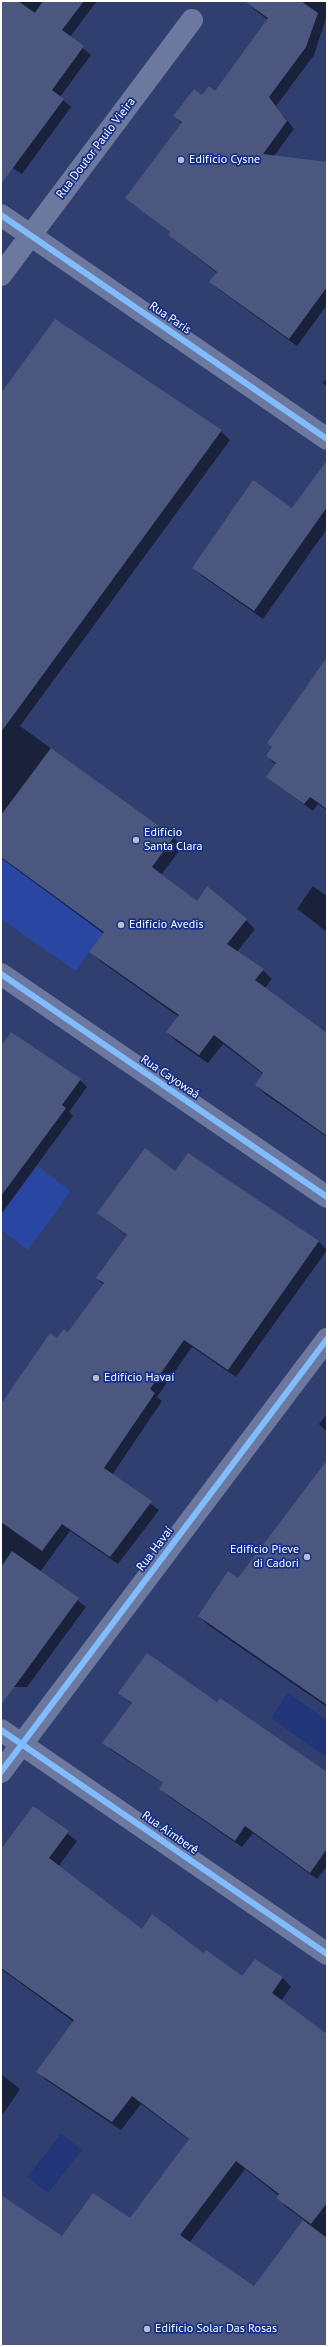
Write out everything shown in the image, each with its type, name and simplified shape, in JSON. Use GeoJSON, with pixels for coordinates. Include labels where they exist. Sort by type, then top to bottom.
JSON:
{"type":"FeatureCollection","features":[{"type":"Feature","properties":{"kind":"street","name":"Rua Doutor Paulo Vieira"},"geometry":{"type":"LineString","coordinates":[[1,275],[192,20]]}},
{"type":"Feature","properties":{"kind":"street","name":"Rua Paris"},"geometry":{"type":"LineString","coordinates":[[1,215],[327,439]]}},
{"type":"Feature","properties":{"kind":"street","name":"Rua Cayowaá"},"geometry":{"type":"LineString","coordinates":[[1,974],[327,1197]]}},
{"type":"Feature","properties":{"kind":"street","name":"Rua Havaí"},"geometry":{"type":"LineString","coordinates":[[1,1772],[327,1339]]}},
{"type":"Feature","properties":{"kind":"street","name":"Rua Aimberê"},"geometry":{"type":"LineString","coordinates":[[1,1730],[327,1954]]}},
{"type":"Feature","properties":{"kind":"shaded area"},"geometry":{"type":"Polygon","coordinates":[[[1,857],[104,932],[76,971],[1,919],[1,857]]]}},
{"type":"Feature","properties":{"kind":"shaded area"},"geometry":{"type":"Polygon","coordinates":[[[37,1166],[71,1191],[28,1250],[1,1230],[1,1215],[37,1166]]]}},
{"type":"Feature","properties":{"kind":"shaded area"},"geometry":{"type":"Polygon","coordinates":[[[288,1693],[327,1720],[327,1758],[271,1718],[288,1693]]]}},
{"type":"Feature","properties":{"kind":"shaded area"},"geometry":{"type":"Polygon","coordinates":[[[61,2134],[82,2150],[48,2193],[27,2177],[61,2134]]]}},
{"type":"Feature","properties":{"kind":"building"},"geometry":{"type":"Polygon","coordinates":[[[1,1],[18,1],[35,13],[43,1],[84,1],[62,30],[84,46],[52,90],[64,99],[1,184],[1,1]]]}},
{"type":"Feature","properties":{"kind":"building"},"geometry":{"type":"Polygon","coordinates":[[[244,1],[301,1],[318,13],[306,47],[269,97],[287,121],[263,154],[327,162],[327,287],[289,339],[209,282],[217,272],[168,235],[170,232],[125,198],[182,122],[173,116],[194,89],[202,95],[209,86],[215,91],[268,18],[244,1]]]}},
{"type":"Feature","properties":{"kind":"building"},"geometry":{"type":"Polygon","coordinates":[[[55,319],[222,430],[1,732],[1,393],[55,319]]]}},
{"type":"Feature","properties":{"kind":"building"},"geometry":{"type":"Polygon","coordinates":[[[327,460],[327,507],[254,611],[192,568],[253,480],[292,508],[327,460]]]}},
{"type":"Feature","properties":{"kind":"building"},"geometry":{"type":"Polygon","coordinates":[[[327,657],[327,809],[310,797],[304,804],[266,777],[276,763],[266,756],[272,747],[267,743],[327,657]]]}},
{"type":"Feature","properties":{"kind":"building"},"geometry":{"type":"Polygon","coordinates":[[[51,748],[174,837],[152,867],[197,901],[207,886],[247,919],[227,944],[264,969],[255,980],[327,1033],[327,1136],[255,1085],[263,1073],[214,1035],[199,1055],[166,1032],[179,1015],[89,952],[104,932],[1,857],[1,815],[51,748]]]}},
{"type":"Feature","properties":{"kind":"building"},"geometry":{"type":"Polygon","coordinates":[[[11,1032],[81,1079],[62,1105],[66,1108],[1,1196],[1,1046],[11,1032]]]}},
{"type":"Feature","properties":{"kind":"building"},"geometry":{"type":"Polygon","coordinates":[[[145,1148],[175,1171],[188,1153],[319,1241],[228,1370],[184,1340],[150,1389],[155,1393],[104,1468],[152,1501],[110,1557],[62,1524],[42,1551],[1,1522],[1,1404],[50,1333],[57,1338],[64,1329],[68,1332],[104,1283],[96,1278],[127,1235],[97,1213],[145,1148]]]}},
{"type":"Feature","properties":{"kind":"building"},"geometry":{"type":"Polygon","coordinates":[[[327,1460],[327,1705],[198,1616],[228,1571],[238,1578],[327,1460]]]}},
{"type":"Feature","properties":{"kind":"building"},"geometry":{"type":"Polygon","coordinates":[[[12,1551],[79,1598],[1,1705],[1,1567],[12,1551]]]}},
{"type":"Feature","properties":{"kind":"building"},"geometry":{"type":"Polygon","coordinates":[[[147,1653],[217,1702],[220,1698],[327,1772],[327,1849],[310,1873],[245,1826],[235,1841],[159,1789],[163,1783],[102,1743],[132,1703],[118,1693],[147,1653]]]}},
{"type":"Feature","properties":{"kind":"building"},"geometry":{"type":"Polygon","coordinates":[[[33,1806],[69,1831],[49,1858],[142,1929],[152,1914],[203,1953],[206,1950],[242,1976],[255,1959],[283,1977],[272,1993],[327,2034],[327,2203],[311,2224],[276,2198],[279,2194],[236,2161],[180,2235],[254,2286],[303,2220],[327,2238],[327,2346],[1,2346],[1,2195],[62,2236],[93,2193],[130,2218],[189,2139],[132,2096],[112,2122],[36,2072],[74,2020],[1,1968],[1,1849],[33,1806]]]}},
{"type":"Feature","properties":{"kind":"cycle path"},"geometry":{"type":"LineString","coordinates":[[1,215],[327,439]]}},
{"type":"Feature","properties":{"kind":"cycle path"},"geometry":{"type":"LineString","coordinates":[[1,974],[327,1197]]}},
{"type":"Feature","properties":{"kind":"cycle path"},"geometry":{"type":"LineString","coordinates":[[1,1772],[327,1339]]}},
{"type":"Feature","properties":{"kind":"cycle path"},"geometry":{"type":"LineString","coordinates":[[1,1730],[327,1954]]}},
{"type":"Feature","properties":{"kind":"place","name":"Edifício Cysne"},"geometry":{"type":"Point","coordinates":[181,160]}},
{"type":"Feature","properties":{"kind":"place","name":"Edifício Santa Clara"},"geometry":{"type":"Point","coordinates":[136,840]}},
{"type":"Feature","properties":{"kind":"place","name":"Edifício Avedis"},"geometry":{"type":"Point","coordinates":[121,925]}},
{"type":"Feature","properties":{"kind":"place","name":"Edifício Havaí"},"geometry":{"type":"Point","coordinates":[96,1378]}},
{"type":"Feature","properties":{"kind":"place","name":"Edifício Pieve di Cadori"},"geometry":{"type":"Point","coordinates":[307,1557]}},
{"type":"Feature","properties":{"kind":"place","name":"Edifício Solar Das Rosas"},"geometry":{"type":"Point","coordinates":[147,2329]}}]}
